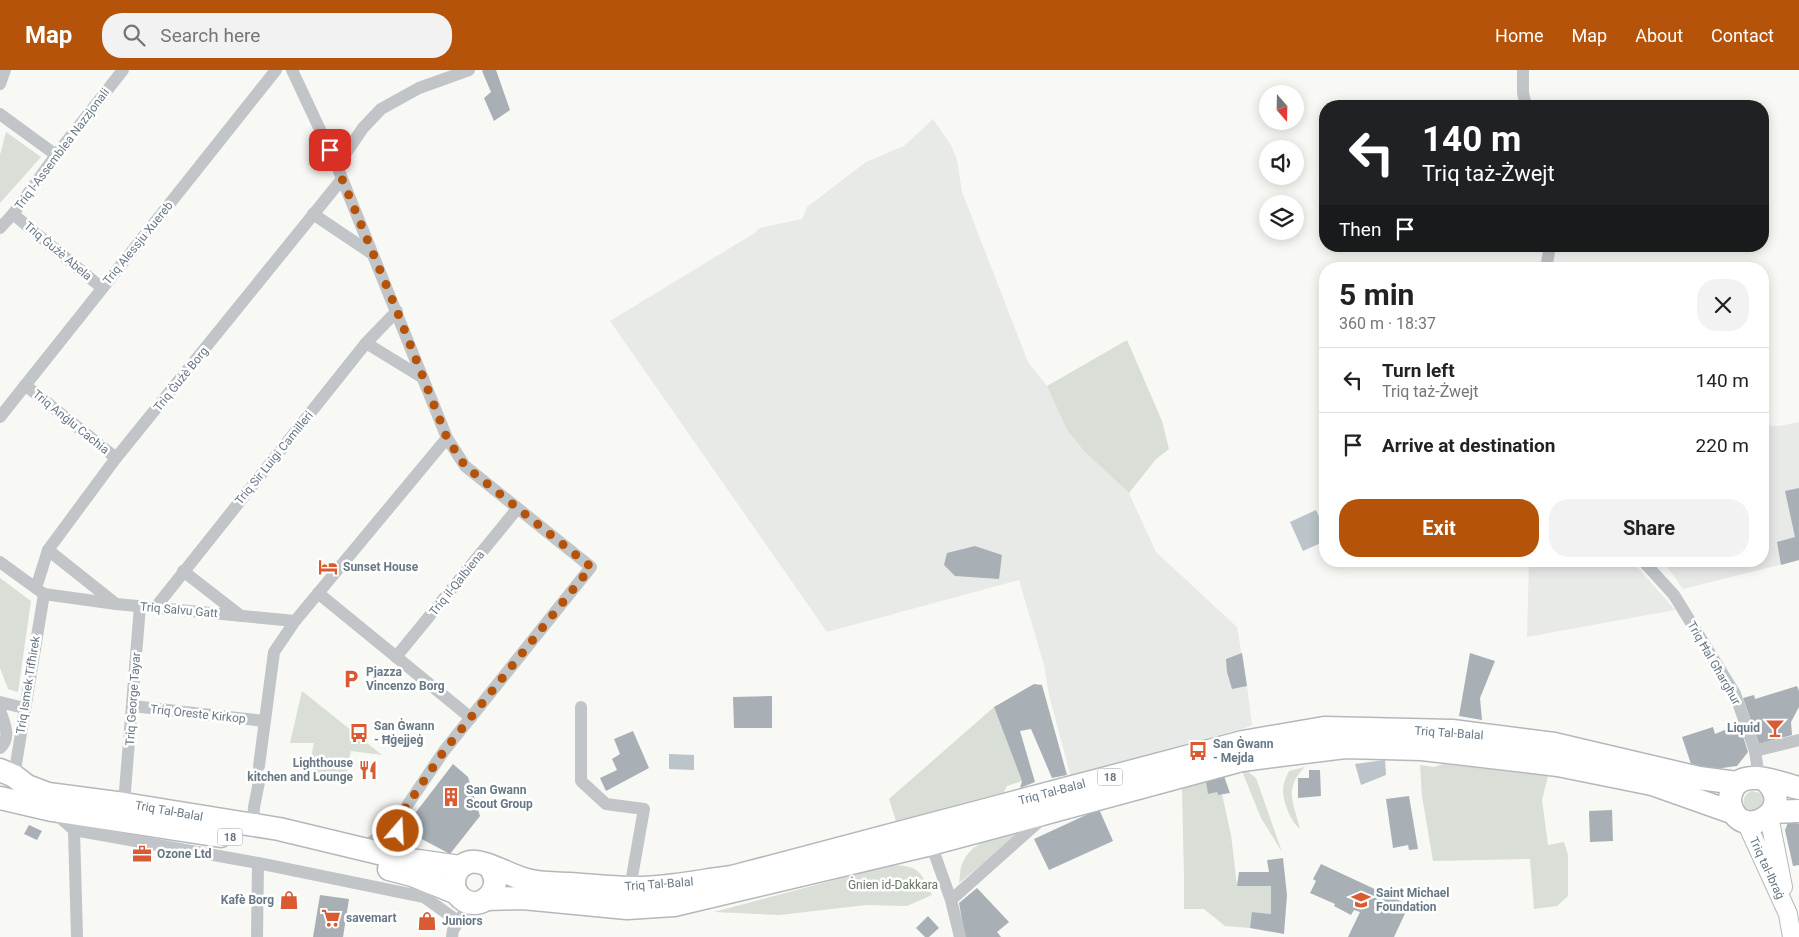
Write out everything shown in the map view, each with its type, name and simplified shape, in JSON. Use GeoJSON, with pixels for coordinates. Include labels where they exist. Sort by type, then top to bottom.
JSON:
{"type":"FeatureCollection","features":[{"type":"Feature","properties":{"kind":"highway","name":"Triq Tal-Balal"},"geometry":{"type":"LineString","coordinates":[[7,773],[28,786],[48,794],[279,829],[404,859],[460,867],[471,861],[478,861],[528,880],[630,888],[675,885],[732,876],[1243,742],[1324,728],[1452,731],[1554,744],[1699,778],[1737,783],[1749,777],[1799,788]]}},
{"type":"Feature","properties":{"kind":"highway","name":"Triq Tal-Balal"},"geometry":{"type":"LineString","coordinates":[[0,798],[52,810],[77,822],[290,846],[412,875],[465,895],[523,898],[627,908],[674,905],[931,844],[1242,760],[1344,747],[1422,749],[1558,765],[1652,784],[1740,817]]}},
{"type":"Feature","properties":{"kind":"highway"},"geometry":{"type":"LineString","coordinates":[[1762,779],[1773,789],[1776,795],[1775,807],[1771,814]]}},
{"type":"Feature","properties":{"kind":"highway"},"geometry":{"type":"LineString","coordinates":[[1737,783],[1730,794],[1731,807],[1740,817],[1756,823],[1771,814],[1799,811]]}},
{"type":"Feature","properties":{"kind":"highway"},"geometry":{"type":"LineString","coordinates":[[460,867],[454,878],[454,885],[465,895],[492,894],[496,879],[489,866]]}},
{"type":"Feature","properties":{"kind":"main road","name":"Triq tal-Ibraġ"},"geometry":{"type":"LineString","coordinates":[[1771,814],[1792,937]]}},
{"type":"Feature","properties":{"kind":"main road","name":"Triq tal-Ibraġ"},"geometry":{"type":"LineString","coordinates":[[1740,817],[1788,914]]}},
{"type":"Feature","properties":{"kind":"street"},"geometry":{"type":"LineString","coordinates":[[0,84],[5,70]]}},
{"type":"Feature","properties":{"kind":"street","name":"Triq l-Assemblea Nazzjonali"},"geometry":{"type":"LineString","coordinates":[[0,228],[13,214],[56,155],[123,70]]}},
{"type":"Feature","properties":{"kind":"street","name":"Triq Alessju Xuereb"},"geometry":{"type":"LineString","coordinates":[[0,417],[276,70]]}},
{"type":"Feature","properties":{"kind":"street"},"geometry":{"type":"LineString","coordinates":[[292,70],[337,166],[447,438],[465,466],[591,567],[444,751],[398,819],[382,835],[362,848]]}},
{"type":"Feature","properties":{"kind":"street"},"geometry":{"type":"LineString","coordinates":[[337,166],[363,128],[381,109],[419,88],[469,70]]}},
{"type":"Feature","properties":{"kind":"street"},"geometry":{"type":"LineString","coordinates":[[1523,70],[1525,100]]}},
{"type":"Feature","properties":{"kind":"street"},"geometry":{"type":"LineString","coordinates":[[0,114],[56,155]]}},
{"type":"Feature","properties":{"kind":"street","name":"Triq Ġużè Borg"},"geometry":{"type":"LineString","coordinates":[[40,591],[48,550],[116,458],[342,179]]}},
{"type":"Feature","properties":{"kind":"street","name":"Triq Ġużè Abela"},"geometry":{"type":"LineString","coordinates":[[13,214],[102,288]]}},
{"type":"Feature","properties":{"kind":"street"},"geometry":{"type":"LineString","coordinates":[[314,214],[371,252]]}},
{"type":"Feature","properties":{"kind":"street","name":"Triq Sir Luigi Camilleri"},"geometry":{"type":"LineString","coordinates":[[155,608],[366,343],[397,311]]}},
{"type":"Feature","properties":{"kind":"street"},"geometry":{"type":"LineString","coordinates":[[366,343],[423,378]]}},
{"type":"Feature","properties":{"kind":"street","name":"Triq Anġlu Cachia"},"geometry":{"type":"LineString","coordinates":[[25,385],[116,458]]}},
{"type":"Feature","properties":{"kind":"street"},"geometry":{"type":"LineString","coordinates":[[259,766],[274,652],[295,621],[447,438]]}},
{"type":"Feature","properties":{"kind":"street","name":"Triq il-Qalbiena"},"geometry":{"type":"LineString","coordinates":[[396,657],[517,509]]}},
{"type":"Feature","properties":{"kind":"street"},"geometry":{"type":"LineString","coordinates":[[48,550],[116,604]]}},
{"type":"Feature","properties":{"kind":"street","name":"Triq Salvu Gatt"},"geometry":{"type":"LineString","coordinates":[[0,562],[40,591],[116,604],[295,621]]}},
{"type":"Feature","properties":{"kind":"street","name":"Triq Ħal Għargħur"},"geometry":{"type":"LineString","coordinates":[[1648,567],[1674,595],[1734,694],[1755,751],[1762,779]]}},
{"type":"Feature","properties":{"kind":"street","name":"Triq Salvu Gatt"},"geometry":{"type":"LineString","coordinates":[[183,571],[241,616]]}},
{"type":"Feature","properties":{"kind":"street","name":"Triq Ismek Tifħirek"},"geometry":{"type":"LineString","coordinates":[[7,773],[24,708],[40,591]]}},
{"type":"Feature","properties":{"kind":"street"},"geometry":{"type":"LineString","coordinates":[[318,593],[471,718]]}},
{"type":"Feature","properties":{"kind":"street","name":"Triq George Tayar"},"geometry":{"type":"LineString","coordinates":[[125,791],[140,606]]}},
{"type":"Feature","properties":{"kind":"street"},"geometry":{"type":"LineString","coordinates":[[0,702],[24,708]]}},
{"type":"Feature","properties":{"kind":"street","name":"Triq Oreste Kirkop"},"geometry":{"type":"LineString","coordinates":[[133,706],[264,721]]}},
{"type":"Feature","properties":{"kind":"street"},"geometry":{"type":"LineString","coordinates":[[581,707],[581,781],[606,804],[644,809],[630,888]]}},
{"type":"Feature","properties":{"kind":"street"},"geometry":{"type":"LineString","coordinates":[[0,710],[8,735],[0,748]]}},
{"type":"Feature","properties":{"kind":"street"},"geometry":{"type":"LineString","coordinates":[[1755,751],[1799,740]]}},
{"type":"Feature","properties":{"kind":"street"},"geometry":{"type":"LineString","coordinates":[[252,825],[259,782]]}},
{"type":"Feature","properties":{"kind":"street"},"geometry":{"type":"LineString","coordinates":[[951,900],[1053,810]]}},
{"type":"Feature","properties":{"kind":"street"},"geometry":{"type":"LineString","coordinates":[[398,819],[397,843],[404,859]]}},
{"type":"Feature","properties":{"kind":"street"},"geometry":{"type":"LineString","coordinates":[[77,822],[77,937]]}},
{"type":"Feature","properties":{"kind":"street","name":"Triq Tal-Balal"},"geometry":{"type":"LineString","coordinates":[[77,822],[424,897],[465,895]]}},
{"type":"Feature","properties":{"kind":"street"},"geometry":{"type":"LineString","coordinates":[[931,844],[951,900],[960,937]]}},
{"type":"Feature","properties":{"kind":"street"},"geometry":{"type":"LineString","coordinates":[[257,937],[258,862]]}},
{"type":"Feature","properties":{"kind":"street"},"geometry":{"type":"LineString","coordinates":[[452,937],[453,930],[460,922],[465,895]]}},
{"type":"Feature","properties":{"kind":"street","name":"Triq Tal-Balal"},"geometry":{"type":"LineString","coordinates":[[424,897],[460,922]]}},
{"type":"Feature","properties":{"kind":"shaded area"},"geometry":{"type":"Polygon","coordinates":[[[933,119],[951,145],[957,160],[962,192],[1028,362],[1047,386],[1067,430],[1084,451],[1129,493],[1156,552],[1237,627],[1252,725],[1071,777],[1049,695],[1044,665],[1019,580],[827,632],[610,321],[760,228],[802,219],[807,207],[866,162],[904,146],[933,119]]]}},
{"type":"Feature","properties":{"kind":"shaded area"},"geometry":{"type":"Polygon","coordinates":[[[1799,422],[1799,560],[1683,589],[1667,567],[1769,567],[1769,425],[1779,426],[1799,422]]]}},
{"type":"Feature","properties":{"kind":"shaded area"},"geometry":{"type":"Polygon","coordinates":[[[1316,510],[1319,517],[1319,544],[1303,551],[1290,522],[1316,510]]]}},
{"type":"Feature","properties":{"kind":"shaded area"},"geometry":{"type":"Polygon","coordinates":[[[1529,567],[1637,567],[1675,610],[1527,637],[1529,567]]]}},
{"type":"Feature","properties":{"kind":"shaded area"},"geometry":{"type":"Polygon","coordinates":[[[669,754],[694,755],[694,770],[669,769],[669,754]]]}},
{"type":"Feature","properties":{"kind":"shaded area"},"geometry":{"type":"Polygon","coordinates":[[[1385,760],[1386,775],[1361,785],[1355,764],[1385,760]]]}},
{"type":"Feature","properties":{"kind":"green space"},"geometry":{"type":"Polygon","coordinates":[[[6,132],[41,157],[0,203],[0,155],[6,132]]]}},
{"type":"Feature","properties":{"kind":"green space"},"geometry":{"type":"Polygon","coordinates":[[[1127,340],[1162,421],[1169,449],[1156,459],[1129,493],[1084,451],[1067,430],[1047,386],[1127,340]]]}},
{"type":"Feature","properties":{"kind":"green space"},"geometry":{"type":"Polygon","coordinates":[[[0,578],[31,601],[18,692],[8,689],[0,668],[0,578]]]}},
{"type":"Feature","properties":{"kind":"green space"},"geometry":{"type":"Polygon","coordinates":[[[302,691],[382,755],[351,751],[346,778],[308,771],[314,743],[290,743],[302,691]]]}},
{"type":"Feature","properties":{"kind":"green space"},"geometry":{"type":"Polygon","coordinates":[[[994,707],[1022,781],[1007,786],[1004,792],[896,821],[889,799],[994,707]]]}},
{"type":"Feature","properties":{"kind":"green space"},"geometry":{"type":"Polygon","coordinates":[[[1443,764],[1548,776],[1542,800],[1548,845],[1564,842],[1568,855],[1568,896],[1557,906],[1534,909],[1530,859],[1433,861],[1422,796],[1420,765],[1434,767],[1443,764]]]}},
{"type":"Feature","properties":{"kind":"green space"},"geometry":{"type":"Polygon","coordinates":[[[1305,767],[1298,775],[1292,789],[1293,803],[1300,829],[1288,811],[1284,800],[1283,788],[1289,771],[1305,767]]]}},
{"type":"Feature","properties":{"kind":"green space"},"geometry":{"type":"Polygon","coordinates":[[[1242,771],[1247,771],[1256,778],[1282,852],[1261,818],[1242,771]]]}},
{"type":"Feature","properties":{"kind":"green space"},"geometry":{"type":"Polygon","coordinates":[[[1214,778],[1217,794],[1222,794],[1231,835],[1237,886],[1271,886],[1271,914],[1253,912],[1250,928],[1225,926],[1204,909],[1184,909],[1182,786],[1214,778]]]}},
{"type":"Feature","properties":{"kind":"green space"},"geometry":{"type":"Polygon","coordinates":[[[1751,791],[1761,793],[1766,802],[1753,813],[1746,810],[1744,804],[1746,795],[1751,791]]]}},
{"type":"Feature","properties":{"kind":"green space"},"geometry":{"type":"Polygon","coordinates":[[[1017,831],[1022,832],[959,883],[962,864],[972,850],[985,841],[1017,831]]]}},
{"type":"Feature","properties":{"kind":"green space","name":"Ġnien id-Dakkara"},"geometry":{"type":"Polygon","coordinates":[[[891,865],[908,867],[918,871],[925,880],[932,895],[907,906],[867,905],[779,915],[714,912],[891,865]]]}},
{"type":"Feature","properties":{"kind":"building"},"geometry":{"type":"Polygon","coordinates":[[[483,70],[496,70],[510,110],[494,121],[484,98],[491,92],[483,70]]]}},
{"type":"Feature","properties":{"kind":"building"},"geometry":{"type":"Polygon","coordinates":[[[1799,488],[1799,560],[1781,565],[1777,542],[1795,537],[1785,491],[1799,488]]]}},
{"type":"Feature","properties":{"kind":"building"},"geometry":{"type":"Polygon","coordinates":[[[975,546],[1002,555],[999,579],[955,576],[944,565],[947,553],[975,546]]]}},
{"type":"Feature","properties":{"kind":"building"},"geometry":{"type":"Polygon","coordinates":[[[1242,653],[1247,686],[1232,689],[1227,672],[1226,659],[1242,653]]]}},
{"type":"Feature","properties":{"kind":"building"},"geometry":{"type":"Polygon","coordinates":[[[1470,653],[1495,661],[1480,698],[1482,720],[1459,716],[1470,653]]]}},
{"type":"Feature","properties":{"kind":"building"},"geometry":{"type":"Polygon","coordinates":[[[1034,684],[1042,685],[1067,775],[1052,778],[1031,729],[1020,731],[1035,782],[1020,788],[1022,781],[994,707],[1034,684]]]}},
{"type":"Feature","properties":{"kind":"building"},"geometry":{"type":"Polygon","coordinates":[[[1797,686],[1799,691],[1799,707],[1791,722],[1792,735],[1759,744],[1743,698],[1754,695],[1755,699],[1797,686]]]}},
{"type":"Feature","properties":{"kind":"building"},"geometry":{"type":"Polygon","coordinates":[[[772,696],[772,728],[734,728],[733,697],[772,696]]]}},
{"type":"Feature","properties":{"kind":"building"},"geometry":{"type":"Polygon","coordinates":[[[1739,724],[1748,752],[1737,766],[1715,769],[1691,764],[1682,737],[1713,727],[1715,734],[1739,724]]]}},
{"type":"Feature","properties":{"kind":"building"},"geometry":{"type":"Polygon","coordinates":[[[633,731],[649,768],[606,791],[600,778],[617,770],[612,759],[620,754],[614,739],[633,731]]]}},
{"type":"Feature","properties":{"kind":"building","name":"San Gwann Scout Group"},"geometry":{"type":"Polygon","coordinates":[[[453,764],[468,777],[480,816],[450,854],[403,829],[453,764]]]}},
{"type":"Feature","properties":{"kind":"building"},"geometry":{"type":"Polygon","coordinates":[[[1309,770],[1320,770],[1321,796],[1298,798],[1298,778],[1309,778],[1309,770]]]}},
{"type":"Feature","properties":{"kind":"building"},"geometry":{"type":"Polygon","coordinates":[[[1224,776],[1230,793],[1218,795],[1217,792],[1208,794],[1206,781],[1224,776]]]}},
{"type":"Feature","properties":{"kind":"building"},"geometry":{"type":"Polygon","coordinates":[[[1409,796],[1418,849],[1409,850],[1408,845],[1393,848],[1386,799],[1409,796]]]}},
{"type":"Feature","properties":{"kind":"building"},"geometry":{"type":"Polygon","coordinates":[[[1099,809],[1113,841],[1049,870],[1034,839],[1099,809]]]}},
{"type":"Feature","properties":{"kind":"building"},"geometry":{"type":"Polygon","coordinates":[[[1612,810],[1613,841],[1590,842],[1589,811],[1612,810]]]}},
{"type":"Feature","properties":{"kind":"building"},"geometry":{"type":"Polygon","coordinates":[[[1789,820],[1799,824],[1799,865],[1793,866],[1785,830],[1789,820]]]}},
{"type":"Feature","properties":{"kind":"building"},"geometry":{"type":"Polygon","coordinates":[[[29,825],[42,831],[37,840],[24,834],[29,825]]]}},
{"type":"Feature","properties":{"kind":"building"},"geometry":{"type":"Polygon","coordinates":[[[1283,858],[1287,895],[1284,934],[1250,928],[1252,912],[1271,914],[1271,886],[1237,886],[1239,872],[1269,872],[1267,860],[1283,858]]]}},
{"type":"Feature","properties":{"kind":"building","name":"Saint Michael Foundation"},"geometry":{"type":"Polygon","coordinates":[[[1321,864],[1409,905],[1394,937],[1348,937],[1360,912],[1354,910],[1351,915],[1334,906],[1335,904],[1310,893],[1316,881],[1313,879],[1321,864]]]}},
{"type":"Feature","properties":{"kind":"building"},"geometry":{"type":"Polygon","coordinates":[[[977,888],[1009,922],[997,932],[1001,937],[965,937],[959,903],[977,888]]]}},
{"type":"Feature","properties":{"kind":"building","name":"savemart"},"geometry":{"type":"Polygon","coordinates":[[[320,895],[349,899],[343,937],[313,937],[320,895]]]}},
{"type":"Feature","properties":{"kind":"building"},"geometry":{"type":"Polygon","coordinates":[[[928,916],[939,928],[929,937],[925,937],[916,928],[928,916]]]}},
{"type":"Feature","properties":{"kind":"place","name":"Sunset House"},"geometry":{"type":"Point","coordinates":[328,567]}},
{"type":"Feature","properties":{"kind":"place","name":"Pjazza Vincenzo Borg"},"geometry":{"type":"Point","coordinates":[351,679]}},
{"type":"Feature","properties":{"kind":"place","name":"Liquid"},"geometry":{"type":"Point","coordinates":[1775,728]}},
{"type":"Feature","properties":{"kind":"place","name":"San Ġwann - Ħġejjeġ"},"geometry":{"type":"Point","coordinates":[359,733]}},
{"type":"Feature","properties":{"kind":"place","name":"San Ġwann - Mejda"},"geometry":{"type":"Point","coordinates":[1198,751]}},
{"type":"Feature","properties":{"kind":"place","name":"Lighthouse kitchen and Lounge"},"geometry":{"type":"Point","coordinates":[368,770]}},
{"type":"Feature","properties":{"kind":"place","name":"San Gwann Scout Group"},"geometry":{"type":"Point","coordinates":[451,797]}},
{"type":"Feature","properties":{"kind":"place","name":"Ozone Ltd"},"geometry":{"type":"Point","coordinates":[142,854]}},
{"type":"Feature","properties":{"kind":"place","name":"Kafè Borg"},"geometry":{"type":"Point","coordinates":[289,900]}},
{"type":"Feature","properties":{"kind":"place","name":"Saint Michael Foundation"},"geometry":{"type":"Point","coordinates":[1361,900]}},
{"type":"Feature","properties":{"kind":"place","name":"savemart"},"geometry":{"type":"Point","coordinates":[331,918]}},
{"type":"Feature","properties":{"kind":"place","name":"Juniors"},"geometry":{"type":"Point","coordinates":[427,921]}},
{"type":"Feature","properties":{"kind":"route"},"geometry":{"type":"LineString","coordinates":[[330,150],[447,438],[465,466],[591,567],[444,751],[398,819],[398,831]]}}]}
